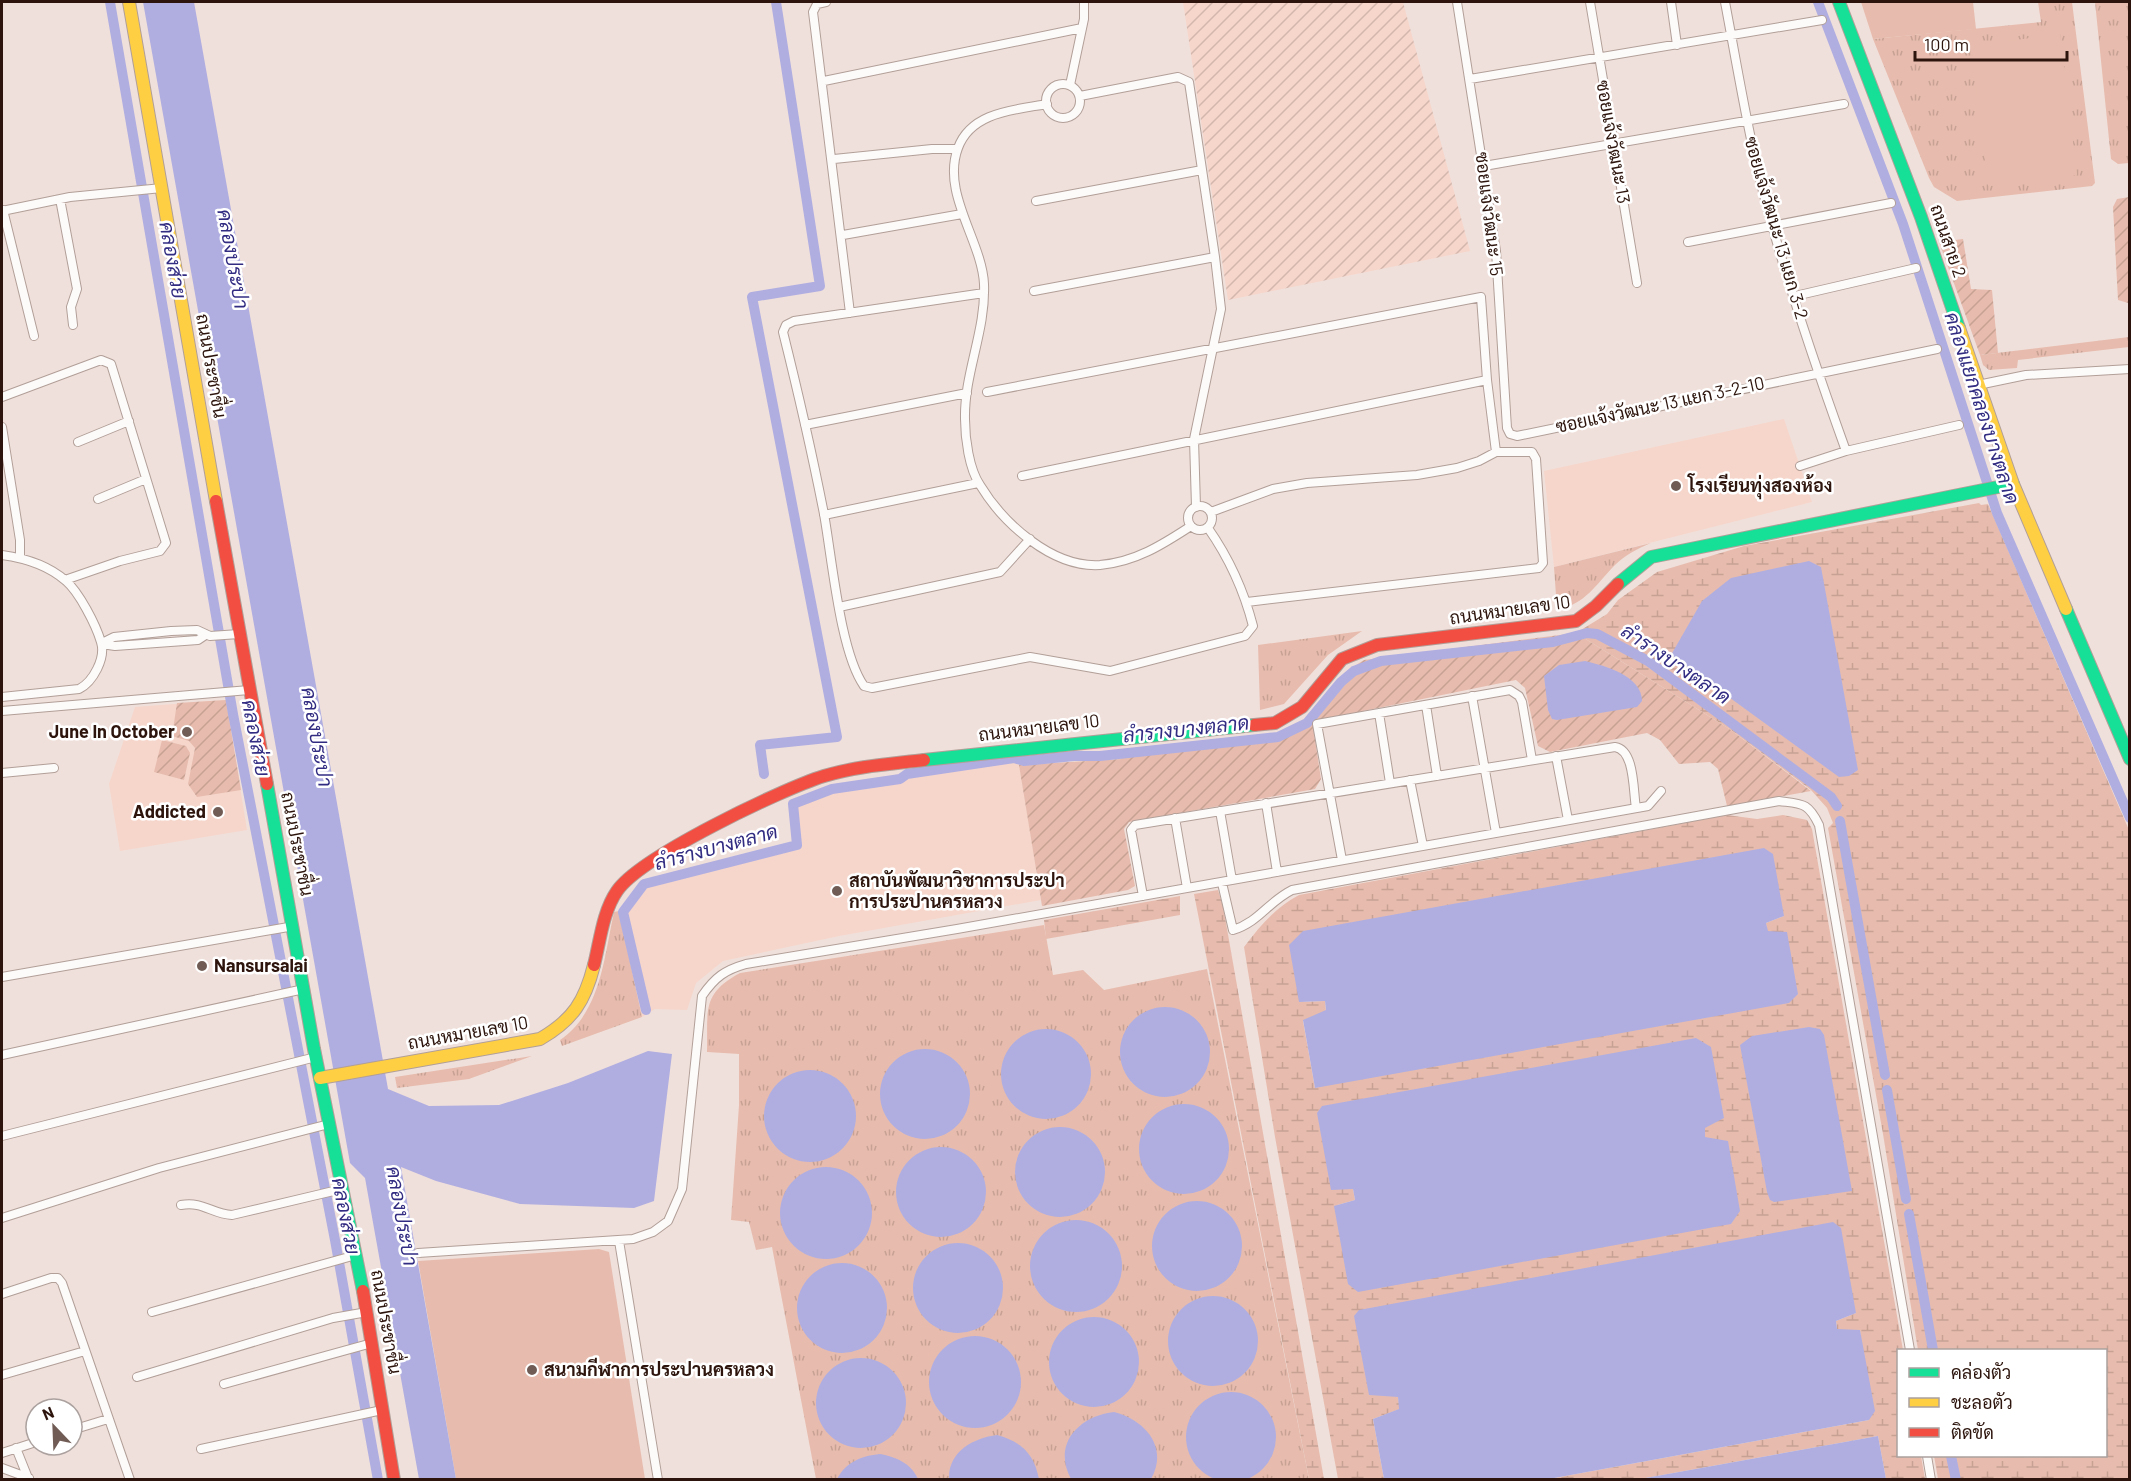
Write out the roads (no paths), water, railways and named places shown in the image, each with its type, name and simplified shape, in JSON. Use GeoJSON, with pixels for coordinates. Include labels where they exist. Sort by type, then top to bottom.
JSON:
{"type":"FeatureCollection","features":[{"type":"Feature","properties":{"kind":"street","name":"ถนนประชาชื่น"},"geometry":{"type":"LineString","coordinates":[[129,2],[233,634],[289,927],[311,1058],[325,1077],[323,1125],[342,1189],[377,1411],[394,1479]]}},
{"type":"Feature","properties":{"kind":"street"},"geometry":{"type":"LineString","coordinates":[[826,2],[817,4],[813,12],[834,159],[850,313]]}},
{"type":"Feature","properties":{"kind":"street"},"geometry":{"type":"LineString","coordinates":[[1070,85],[1082,28],[1084,2]]}},
{"type":"Feature","properties":{"kind":"street","name":"ซอยแจ้งวัฒนะ 15"},"geometry":{"type":"LineString","coordinates":[[1457,2],[1496,251],[1507,428]]}},
{"type":"Feature","properties":{"kind":"street","name":"ซอยแจ้งวัฒนะ 13"},"geometry":{"type":"LineString","coordinates":[[1590,2],[1637,283]]}},
{"type":"Feature","properties":{"kind":"street"},"geometry":{"type":"LineString","coordinates":[[1671,2],[1677,45]]}},
{"type":"Feature","properties":{"kind":"street","name":"ซอยแจ้งวัฒนะ 13 แยก 3-2"},"geometry":{"type":"LineString","coordinates":[[1725,2],[1747,120],[1772,225],[1817,372],[1846,451]]}},
{"type":"Feature","properties":{"kind":"street","name":"ถนนสาย 2"},"geometry":{"type":"LineString","coordinates":[[1839,2],[1921,217],[2013,484],[2130,759]]}},
{"type":"Feature","properties":{"kind":"street"},"geometry":{"type":"LineString","coordinates":[[1470,79],[1822,21]]}},
{"type":"Feature","properties":{"kind":"street"},"geometry":{"type":"LineString","coordinates":[[824,81],[1082,28]]}},
{"type":"Feature","properties":{"kind":"street"},"geometry":{"type":"LineString","coordinates":[[1080,96],[1184,78],[1189,82],[1221,309],[1194,439],[1196,507]]}},
{"type":"Feature","properties":{"kind":"street"},"geometry":{"type":"LineString","coordinates":[[1070,85],[1080,96]]}},
{"type":"Feature","properties":{"kind":"street"},"geometry":{"type":"LineString","coordinates":[[1070,85],[1054,86],[1048,94],[1047,104],[1052,114],[1067,117],[1076,112],[1080,96]]}},
{"type":"Feature","properties":{"kind":"street"},"geometry":{"type":"LineString","coordinates":[[1047,104],[989,116],[975,124],[957,149],[955,170],[962,214],[979,261],[984,293],[984,319],[967,393],[966,433],[978,483],[997,508],[1030,539],[1075,563],[1098,565],[1146,554],[1191,526]]}},
{"type":"Feature","properties":{"kind":"street"},"geometry":{"type":"LineString","coordinates":[[1484,166],[1844,104]]}},
{"type":"Feature","properties":{"kind":"street"},"geometry":{"type":"LineString","coordinates":[[834,159],[932,149],[957,149]]}},
{"type":"Feature","properties":{"kind":"street"},"geometry":{"type":"LineString","coordinates":[[1036,201],[1202,170]]}},
{"type":"Feature","properties":{"kind":"street"},"geometry":{"type":"LineString","coordinates":[[34,336],[2,211],[60,199],[159,189]]}},
{"type":"Feature","properties":{"kind":"street"},"geometry":{"type":"LineString","coordinates":[[60,199],[77,289],[71,308],[73,325]]}},
{"type":"Feature","properties":{"kind":"street"},"geometry":{"type":"LineString","coordinates":[[1688,242],[1891,203]]}},
{"type":"Feature","properties":{"kind":"street"},"geometry":{"type":"LineString","coordinates":[[843,235],[962,214]]}},
{"type":"Feature","properties":{"kind":"street"},"geometry":{"type":"LineString","coordinates":[[1034,291],[1215,257]]}},
{"type":"Feature","properties":{"kind":"street"},"geometry":{"type":"LineString","coordinates":[[1795,296],[1916,268]]}},
{"type":"Feature","properties":{"kind":"street"},"geometry":{"type":"LineString","coordinates":[[984,293],[794,321],[786,325],[783,332],[824,515],[839,607],[856,675],[864,686],[872,688],[1030,657],[1110,671],[1145,664],[1245,636],[1253,626],[1247,602],[1226,555],[1208,528]]}},
{"type":"Feature","properties":{"kind":"street"},"geometry":{"type":"LineString","coordinates":[[987,392],[1481,297],[1487,380],[1496,452]]}},
{"type":"Feature","properties":{"kind":"street"},"geometry":{"type":"LineString","coordinates":[[1817,372],[1937,349]]}},
{"type":"Feature","properties":{"kind":"street"},"geometry":{"type":"LineString","coordinates":[[2,397],[107,360],[111,364],[166,543],[164,548],[65,580]]}},
{"type":"Feature","properties":{"kind":"street"},"geometry":{"type":"LineString","coordinates":[[1978,385],[2026,375],[2130,369]]}},
{"type":"Feature","properties":{"kind":"street","name":"ซอยแจ้งวัฒนะ 13 แยก 3-2-10"},"geometry":{"type":"LineString","coordinates":[[1507,428],[1510,434],[1517,436],[1817,372]]}},
{"type":"Feature","properties":{"kind":"street"},"geometry":{"type":"LineString","coordinates":[[1022,476],[1487,380]]}},
{"type":"Feature","properties":{"kind":"street"},"geometry":{"type":"LineString","coordinates":[[805,425],[967,393]]}},
{"type":"Feature","properties":{"kind":"street"},"geometry":{"type":"LineString","coordinates":[[78,442],[129,421]]}},
{"type":"Feature","properties":{"kind":"street"},"geometry":{"type":"LineString","coordinates":[[1800,466],[1846,451],[1959,425]]}},
{"type":"Feature","properties":{"kind":"street"},"geometry":{"type":"LineString","coordinates":[[2,427],[5,466],[20,540],[20,558]]}},
{"type":"Feature","properties":{"kind":"street"},"geometry":{"type":"LineString","coordinates":[[1211,512],[1273,489],[1307,483],[1417,475],[1457,468],[1479,461],[1496,452],[1532,452],[1536,459],[1543,563],[1539,568],[1247,602]]}},
{"type":"Feature","properties":{"kind":"street"},"geometry":{"type":"LineString","coordinates":[[98,499],[146,479]]}},
{"type":"Feature","properties":{"kind":"street"},"geometry":{"type":"LineString","coordinates":[[824,515],[978,483]]}},
{"type":"Feature","properties":{"kind":"street","name":"ถนนหมายเลข 10"},"geometry":{"type":"LineString","coordinates":[[325,1077],[540,1039],[570,1018],[586,995],[609,905],[617,890],[644,863],[743,812],[824,776],[858,768],[1103,739],[1275,723],[1302,707],[1342,659],[1368,648],[1569,622],[1597,607],[1634,566],[1651,557],[2013,484]]}},
{"type":"Feature","properties":{"kind":"street"},"geometry":{"type":"LineString","coordinates":[[1196,507],[1206,507],[1211,512],[1213,518],[1208,528],[1197,530],[1191,526],[1188,515],[1196,507]]}},
{"type":"Feature","properties":{"kind":"street"},"geometry":{"type":"LineString","coordinates":[[839,607],[1000,572],[1030,539]]}},
{"type":"Feature","properties":{"kind":"street"},"geometry":{"type":"LineString","coordinates":[[2,555],[35,562],[65,580],[81,600],[102,644],[95,676],[79,689],[2,697]]}},
{"type":"Feature","properties":{"kind":"street"},"geometry":{"type":"LineString","coordinates":[[102,644],[115,646],[198,640],[207,636],[233,634]]}},
{"type":"Feature","properties":{"kind":"street"},"geometry":{"type":"LineString","coordinates":[[2,711],[245,690]]}},
{"type":"Feature","properties":{"kind":"street"},"geometry":{"type":"LineString","coordinates":[[1342,860],[1317,724],[1507,690],[1519,696],[1532,760]]}},
{"type":"Feature","properties":{"kind":"street"},"geometry":{"type":"LineString","coordinates":[[1472,696],[1496,833]]}},
{"type":"Feature","properties":{"kind":"street"},"geometry":{"type":"LineString","coordinates":[[1426,705],[1437,776]]}},
{"type":"Feature","properties":{"kind":"street"},"geometry":{"type":"LineString","coordinates":[[1379,713],[1390,783]]}},
{"type":"Feature","properties":{"kind":"street"},"geometry":{"type":"LineString","coordinates":[[1143,896],[1132,827],[1175,818],[1615,747],[1621,748],[1628,758],[1636,808]]}},
{"type":"Feature","properties":{"kind":"street"},"geometry":{"type":"LineString","coordinates":[[1556,756],[1568,820]]}},
{"type":"Feature","properties":{"kind":"street"},"geometry":{"type":"LineString","coordinates":[[2,773],[54,768]]}},
{"type":"Feature","properties":{"kind":"street"},"geometry":{"type":"LineString","coordinates":[[1410,780],[1423,846]]}},
{"type":"Feature","properties":{"kind":"street"},"geometry":{"type":"LineString","coordinates":[[418,1253],[456,1248],[619,1241],[653,1232],[668,1221],[676,1208],[682,1189],[702,996],[712,981],[724,970],[746,963],[1222,883],[1648,806],[1661,791]]}},
{"type":"Feature","properties":{"kind":"street"},"geometry":{"type":"LineString","coordinates":[[1222,883],[1233,930],[1250,925],[1268,906],[1292,890],[1779,801],[1804,804],[1812,811],[1819,825],[1910,1349]]}},
{"type":"Feature","properties":{"kind":"street"},"geometry":{"type":"LineString","coordinates":[[1266,803],[1277,872]]}},
{"type":"Feature","properties":{"kind":"street"},"geometry":{"type":"LineString","coordinates":[[1220,811],[1232,880]]}},
{"type":"Feature","properties":{"kind":"street"},"geometry":{"type":"LineString","coordinates":[[1175,818],[1187,888]]}},
{"type":"Feature","properties":{"kind":"street"},"geometry":{"type":"LineString","coordinates":[[2,977],[289,927]]}},
{"type":"Feature","properties":{"kind":"street"},"geometry":{"type":"LineString","coordinates":[[2,1055],[298,991]]}},
{"type":"Feature","properties":{"kind":"street"},"geometry":{"type":"LineString","coordinates":[[2,1136],[311,1058]]}},
{"type":"Feature","properties":{"kind":"street"},"geometry":{"type":"LineString","coordinates":[[2,1218],[159,1168],[323,1125]]}},
{"type":"Feature","properties":{"kind":"street"},"geometry":{"type":"LineString","coordinates":[[181,1205],[196,1202],[222,1214],[232,1215],[342,1189]]}},
{"type":"Feature","properties":{"kind":"street"},"geometry":{"type":"LineString","coordinates":[[619,1241],[658,1479]]}},
{"type":"Feature","properties":{"kind":"street"},"geometry":{"type":"LineString","coordinates":[[152,1312],[351,1256]]}},
{"type":"Feature","properties":{"kind":"street"},"geometry":{"type":"LineString","coordinates":[[2,1294],[58,1278],[62,1283],[130,1479]]}},
{"type":"Feature","properties":{"kind":"street"},"geometry":{"type":"LineString","coordinates":[[136,1377],[333,1318],[360,1313]]}},
{"type":"Feature","properties":{"kind":"street"},"geometry":{"type":"LineString","coordinates":[[224,1384],[366,1345]]}},
{"type":"Feature","properties":{"kind":"street"},"geometry":{"type":"LineString","coordinates":[[2,1375],[85,1351]]}},
{"type":"Feature","properties":{"kind":"street"},"geometry":{"type":"LineString","coordinates":[[201,1449],[377,1411]]}},
{"type":"Feature","properties":{"kind":"street"},"geometry":{"type":"LineString","coordinates":[[84,1426],[108,1419]]}},
{"type":"Feature","properties":{"kind":"street"},"geometry":{"type":"LineString","coordinates":[[2,1453],[24,1446]]}},
{"type":"Feature","properties":{"kind":"street"},"geometry":{"type":"LineString","coordinates":[[16,1448],[29,1478]]}},
{"type":"Feature","properties":{"kind":"street"},"geometry":{"type":"LineString","coordinates":[[1927,1457],[1931,1479]]}},
{"type":"Feature","properties":{"kind":"street"},"geometry":{"type":"LineString","coordinates":[[2,1468],[29,1478]]}},
{"type":"Feature","properties":{"kind":"water","name":"คลองประปา"},"geometry":{"type":"Polygon","coordinates":[[[143,2],[194,2],[388,1089],[429,1106],[499,1105],[568,1083],[648,1051],[672,1054],[654,1201],[634,1208],[520,1204],[436,1181],[401,1167],[456,1479],[419,1479],[365,1178],[350,1163],[143,2]]]}},
{"type":"Feature","properties":{"kind":"water"},"geometry":{"type":"Polygon","coordinates":[[[1809,561],[1821,567],[1858,770],[1849,776],[1839,777],[1671,655],[1702,601],[1731,578],[1809,561]]]}},
{"type":"Feature","properties":{"kind":"water"},"geometry":{"type":"Polygon","coordinates":[[[1585,661],[1612,669],[1630,679],[1640,692],[1642,701],[1637,707],[1552,719],[1548,710],[1544,676],[1559,665],[1585,661]]]}},
{"type":"Feature","properties":{"kind":"water"},"geometry":{"type":"Polygon","coordinates":[[[1764,848],[1773,854],[1784,916],[1766,923],[1768,931],[1787,932],[1798,994],[1789,1003],[1315,1088],[1303,1020],[1326,1010],[1325,1001],[1299,1002],[1289,945],[1303,931],[1764,848]]]}},
{"type":"Feature","properties":{"kind":"water"},"geometry":{"type":"Polygon","coordinates":[[[1165,1007],[1182,1010],[1197,1020],[1207,1035],[1210,1052],[1207,1069],[1197,1084],[1182,1094],[1165,1097],[1148,1094],[1133,1084],[1123,1069],[1120,1052],[1123,1035],[1133,1020],[1148,1010],[1165,1007]]]}},
{"type":"Feature","properties":{"kind":"water"},"geometry":{"type":"Polygon","coordinates":[[[1809,1027],[1820,1029],[1824,1035],[1852,1191],[1774,1202],[1770,1200],[1767,1192],[1740,1045],[1752,1036],[1809,1027]]]}},
{"type":"Feature","properties":{"kind":"water"},"geometry":{"type":"Polygon","coordinates":[[[1046,1029],[1063,1032],[1078,1042],[1088,1057],[1091,1074],[1088,1091],[1078,1106],[1063,1116],[1046,1119],[1029,1116],[1014,1106],[1004,1091],[1001,1074],[1004,1057],[1014,1042],[1029,1032],[1046,1029]]]}},
{"type":"Feature","properties":{"kind":"water"},"geometry":{"type":"Polygon","coordinates":[[[1696,1038],[1711,1047],[1724,1118],[1705,1128],[1705,1137],[1728,1141],[1740,1211],[1731,1224],[1358,1292],[1348,1284],[1334,1206],[1355,1200],[1353,1189],[1331,1190],[1317,1113],[1322,1106],[1696,1038]]]}},
{"type":"Feature","properties":{"kind":"water"},"geometry":{"type":"Polygon","coordinates":[[[925,1049],[942,1053],[957,1062],[966,1077],[970,1094],[966,1111],[957,1126],[942,1135],[925,1139],[908,1135],[893,1126],[884,1111],[880,1094],[884,1077],[893,1062],[908,1053],[925,1049]]]}},
{"type":"Feature","properties":{"kind":"water"},"geometry":{"type":"Polygon","coordinates":[[[810,1070],[828,1073],[843,1083],[853,1098],[856,1116],[853,1134],[843,1149],[828,1159],[810,1162],[792,1159],[777,1149],[767,1134],[764,1116],[767,1098],[777,1083],[792,1073],[810,1070]]]}},
{"type":"Feature","properties":{"kind":"water"},"geometry":{"type":"Polygon","coordinates":[[[1184,1104],[1201,1107],[1216,1117],[1226,1132],[1229,1149],[1226,1166],[1216,1181],[1201,1191],[1184,1194],[1167,1191],[1152,1181],[1142,1166],[1139,1149],[1142,1132],[1152,1117],[1167,1107],[1184,1104]]]}},
{"type":"Feature","properties":{"kind":"water"},"geometry":{"type":"Polygon","coordinates":[[[1060,1127],[1077,1130],[1092,1140],[1102,1155],[1105,1172],[1102,1189],[1092,1204],[1077,1214],[1060,1217],[1043,1214],[1028,1204],[1018,1189],[1015,1172],[1018,1155],[1028,1140],[1043,1130],[1060,1127]]]}},
{"type":"Feature","properties":{"kind":"water"},"geometry":{"type":"Polygon","coordinates":[[[941,1147],[958,1151],[973,1160],[982,1175],[986,1192],[982,1209],[973,1224],[958,1233],[941,1237],[924,1233],[909,1224],[900,1209],[896,1192],[900,1175],[909,1160],[924,1151],[941,1147]]]}},
{"type":"Feature","properties":{"kind":"water"},"geometry":{"type":"Polygon","coordinates":[[[826,1167],[844,1171],[859,1180],[868,1195],[872,1213],[868,1231],[859,1246],[844,1255],[826,1259],[808,1255],[793,1246],[784,1231],[780,1213],[784,1195],[793,1180],[808,1171],[826,1167]]]}},
{"type":"Feature","properties":{"kind":"water"},"geometry":{"type":"Polygon","coordinates":[[[1197,1201],[1214,1204],[1229,1214],[1239,1229],[1242,1246],[1239,1263],[1229,1278],[1214,1288],[1197,1291],[1180,1288],[1165,1278],[1155,1263],[1152,1246],[1155,1229],[1165,1214],[1180,1204],[1197,1201]]]}},
{"type":"Feature","properties":{"kind":"water"},"geometry":{"type":"Polygon","coordinates":[[[1076,1220],[1093,1224],[1108,1234],[1118,1249],[1122,1266],[1118,1283],[1108,1298],[1093,1308],[1076,1312],[1059,1308],[1044,1298],[1034,1283],[1030,1266],[1034,1249],[1044,1234],[1059,1224],[1076,1220]]]}},
{"type":"Feature","properties":{"kind":"water"},"geometry":{"type":"Polygon","coordinates":[[[1833,1222],[1841,1228],[1856,1313],[1836,1321],[1837,1329],[1860,1330],[1875,1411],[1869,1420],[1549,1479],[1384,1479],[1373,1419],[1399,1409],[1398,1397],[1369,1395],[1354,1316],[1359,1310],[1833,1222]]]}},
{"type":"Feature","properties":{"kind":"water"},"geometry":{"type":"Polygon","coordinates":[[[958,1243],[975,1247],[990,1256],[999,1271],[1003,1288],[999,1305],[990,1320],[975,1329],[958,1333],[941,1329],[926,1320],[917,1305],[913,1288],[917,1271],[926,1256],[941,1247],[958,1243]]]}},
{"type":"Feature","properties":{"kind":"water"},"geometry":{"type":"Polygon","coordinates":[[[842,1263],[859,1267],[874,1276],[883,1291],[887,1308],[883,1325],[874,1340],[859,1349],[842,1353],[825,1349],[810,1340],[801,1325],[797,1308],[801,1291],[810,1276],[825,1267],[842,1263]]]}},
{"type":"Feature","properties":{"kind":"water"},"geometry":{"type":"Polygon","coordinates":[[[1213,1296],[1230,1299],[1245,1309],[1255,1324],[1258,1341],[1255,1358],[1245,1373],[1230,1383],[1213,1386],[1196,1383],[1181,1373],[1171,1358],[1168,1341],[1171,1324],[1181,1309],[1196,1299],[1213,1296]]]}},
{"type":"Feature","properties":{"kind":"water"},"geometry":{"type":"Polygon","coordinates":[[[1094,1317],[1111,1320],[1126,1330],[1136,1345],[1139,1362],[1136,1379],[1126,1394],[1111,1404],[1094,1407],[1077,1404],[1062,1394],[1052,1379],[1049,1362],[1052,1345],[1062,1330],[1077,1320],[1094,1317]]]}},
{"type":"Feature","properties":{"kind":"water"},"geometry":{"type":"Polygon","coordinates":[[[975,1336],[992,1340],[1007,1350],[1017,1365],[1021,1382],[1017,1399],[1007,1414],[992,1424],[975,1428],[958,1424],[943,1414],[933,1399],[929,1382],[933,1365],[943,1350],[958,1340],[975,1336]]]}},
{"type":"Feature","properties":{"kind":"water"},"geometry":{"type":"Polygon","coordinates":[[[861,1358],[878,1361],[893,1371],[903,1386],[906,1403],[903,1420],[893,1435],[878,1445],[861,1448],[844,1445],[829,1435],[819,1420],[816,1403],[819,1386],[829,1371],[844,1361],[861,1358]]]}},
{"type":"Feature","properties":{"kind":"water"},"geometry":{"type":"Polygon","coordinates":[[[1231,1392],[1248,1396],[1263,1405],[1272,1420],[1276,1437],[1272,1454],[1263,1469],[1248,1478],[1231,1482],[1214,1478],[1199,1469],[1190,1454],[1186,1437],[1190,1420],[1199,1405],[1214,1396],[1231,1392]]]}},
{"type":"Feature","properties":{"kind":"water"},"geometry":{"type":"Polygon","coordinates":[[[1114,1412],[1135,1421],[1151,1436],[1157,1456],[1156,1467],[1151,1479],[1071,1479],[1066,1466],[1065,1454],[1072,1434],[1090,1419],[1114,1412]]]}},
{"type":"Feature","properties":{"kind":"water"},"geometry":{"type":"Polygon","coordinates":[[[997,1435],[1013,1441],[1026,1450],[1034,1463],[1039,1479],[949,1479],[950,1469],[957,1454],[979,1439],[997,1435]]]}},
{"type":"Feature","properties":{"kind":"water"},"geometry":{"type":"Polygon","coordinates":[[[1878,1436],[1886,1479],[1640,1479],[1878,1436]]]}},
{"type":"Feature","properties":{"kind":"water"},"geometry":{"type":"Polygon","coordinates":[[[880,1454],[902,1462],[915,1473],[918,1479],[837,1479],[845,1468],[855,1461],[880,1454]]]}},
{"type":"Feature","properties":{"kind":"waterway","name":"คลองส่วย"},"geometry":{"type":"LineString","coordinates":[[110,2],[233,714],[335,1240],[378,1480]]}},
{"type":"Feature","properties":{"kind":"waterway"},"geometry":{"type":"LineString","coordinates":[[764,774],[760,745],[837,737],[752,297],[820,286],[776,2]]}},
{"type":"Feature","properties":{"kind":"waterway","name":"คลองแยกคลองบางตลาด"},"geometry":{"type":"LineString","coordinates":[[1818,2],[1903,224],[1997,513],[2130,818]]}},
{"type":"Feature","properties":{"kind":"waterway","name":"ลำรางบางตลาด"},"geometry":{"type":"LineString","coordinates":[[646,1010],[623,912],[644,884],[797,845],[793,804],[832,789],[900,779],[907,774],[1014,758],[1024,761],[1100,756],[1278,737],[1307,723],[1341,682],[1354,671],[1381,661],[1553,642],[1587,633],[1597,634],[1648,661],[1831,797],[1837,806]]}},
{"type":"Feature","properties":{"kind":"waterway","name":"ลำรางบางตลาด"},"geometry":{"type":"LineString","coordinates":[[1840,821],[1885,1075]]}},
{"type":"Feature","properties":{"kind":"waterway","name":"ลำรางบางตลาด"},"geometry":{"type":"LineString","coordinates":[[1887,1090],[1906,1199]]}},
{"type":"Feature","properties":{"kind":"waterway","name":"ลำรางบางตลาด"},"geometry":{"type":"LineString","coordinates":[[1909,1214],[1933,1349]]}},
{"type":"Feature","properties":{"kind":"waterway","name":"ลำรางบางตลาด"},"geometry":{"type":"LineString","coordinates":[[1951,1457],[1956,1480]]}},
{"type":"Feature","properties":{"kind":"place","name":"โรงเรียนทุ่งสองห้อง"},"geometry":{"type":"Point","coordinates":[1676,486]}},
{"type":"Feature","properties":{"kind":"place","name":"June In October"},"geometry":{"type":"Point","coordinates":[187,732]}},
{"type":"Feature","properties":{"kind":"place","name":"Addicted"},"geometry":{"type":"Point","coordinates":[218,812]}},
{"type":"Feature","properties":{"kind":"place","name":"สถาบันพัฒนาวิชาการประปา การประปานครหลวง"},"geometry":{"type":"Point","coordinates":[837,891]}},
{"type":"Feature","properties":{"kind":"place","name":"Nansursalai"},"geometry":{"type":"Point","coordinates":[202,966]}},
{"type":"Feature","properties":{"kind":"place","name":"สนามกีฬาการประปานครหลวง"},"geometry":{"type":"Point","coordinates":[532,1370]}}]}
